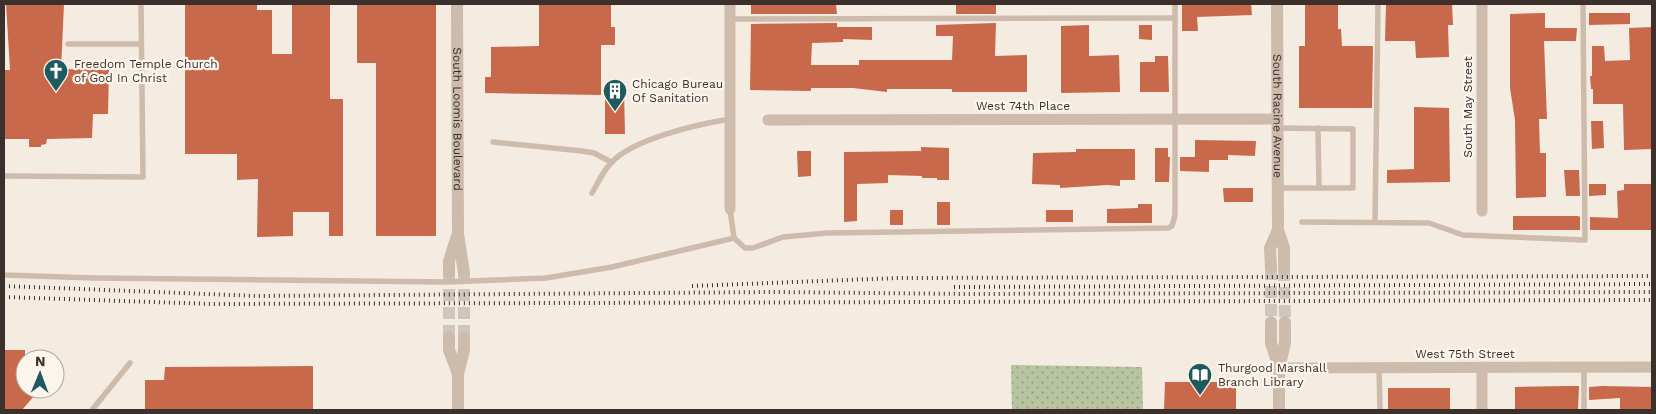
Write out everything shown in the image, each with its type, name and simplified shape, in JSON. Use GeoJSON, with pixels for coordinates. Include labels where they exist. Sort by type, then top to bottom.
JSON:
{"type":"FeatureCollection","features":[{"type":"Feature","properties":{"kind":"street","name":"South Loomis Boulevard"},"geometry":{"type":"LineString","coordinates":[[457,4],[458,234],[464,273]]}},
{"type":"Feature","properties":{"kind":"street"},"geometry":{"type":"LineString","coordinates":[[730,4],[730,209]]}},
{"type":"Feature","properties":{"kind":"street","name":"South Racine Avenue"},"geometry":{"type":"LineString","coordinates":[[1277,4],[1278,230],[1284,248],[1284,269]]}},
{"type":"Feature","properties":{"kind":"street","name":"South May Street"},"geometry":{"type":"LineString","coordinates":[[1482,4],[1482,211]]}},
{"type":"Feature","properties":{"kind":"street","name":"West 74th Place"},"geometry":{"type":"LineString","coordinates":[[768,120],[1175,119],[1278,124]]}},
{"type":"Feature","properties":{"kind":"street","name":"South Racine Avenue"},"geometry":{"type":"LineString","coordinates":[[1270,268],[1270,248],[1278,230]]}},
{"type":"Feature","properties":{"kind":"street","name":"South Loomis Boulevard"},"geometry":{"type":"LineString","coordinates":[[449,273],[449,261],[458,234]]}},
{"type":"Feature","properties":{"kind":"street"},"geometry":{"type":"LineString","coordinates":[[1271,322],[1271,343],[1279,368]]}},
{"type":"Feature","properties":{"kind":"street"},"geometry":{"type":"LineString","coordinates":[[1279,410],[1279,368],[1285,343],[1285,322]]}},
{"type":"Feature","properties":{"kind":"street"},"geometry":{"type":"LineString","coordinates":[[449,336],[449,350],[458,374]]}},
{"type":"Feature","properties":{"kind":"street"},"geometry":{"type":"LineString","coordinates":[[458,410],[458,374],[464,350],[464,336]]}},
{"type":"Feature","properties":{"kind":"street"},"geometry":{"type":"LineString","coordinates":[[1482,367],[1482,410]]}},
{"type":"Feature","properties":{"kind":"street","name":"West 75th Street"},"geometry":{"type":"LineString","coordinates":[[1279,368],[1652,367]]}},
{"type":"Feature","properties":{"kind":"lane"},"geometry":{"type":"LineString","coordinates":[[4,176],[143,176],[141,4]]}},
{"type":"Feature","properties":{"kind":"lane"},"geometry":{"type":"LineString","coordinates":[[730,209],[734,238],[740,245],[752,248],[783,237],[827,233],[1168,228],[1172,226],[1175,215],[1175,4]]}},
{"type":"Feature","properties":{"kind":"lane"},"geometry":{"type":"LineString","coordinates":[[1375,222],[1378,4]]}},
{"type":"Feature","properties":{"kind":"lane"},"geometry":{"type":"LineString","coordinates":[[1302,222],[1430,223],[1463,236],[1585,240],[1583,4]]}},
{"type":"Feature","properties":{"kind":"lane"},"geometry":{"type":"LineString","coordinates":[[730,19],[1175,18]]}},
{"type":"Feature","properties":{"kind":"lane"},"geometry":{"type":"LineString","coordinates":[[68,44],[141,44]]}},
{"type":"Feature","properties":{"kind":"lane"},"geometry":{"type":"LineString","coordinates":[[592,193],[611,162],[635,148],[683,128],[730,119]]}},
{"type":"Feature","properties":{"kind":"lane"},"geometry":{"type":"LineString","coordinates":[[1278,124],[1353,129],[1353,188],[1278,188]]}},
{"type":"Feature","properties":{"kind":"lane"},"geometry":{"type":"LineString","coordinates":[[1318,128],[1319,188]]}},
{"type":"Feature","properties":{"kind":"lane"},"geometry":{"type":"LineString","coordinates":[[493,142],[594,153],[611,162]]}},
{"type":"Feature","properties":{"kind":"lane"},"geometry":{"type":"LineString","coordinates":[[4,275],[95,278],[446,282],[546,278],[612,267],[734,238]]}},
{"type":"Feature","properties":{"kind":"lane"},"geometry":{"type":"LineString","coordinates":[[92,410],[130,363]]}},
{"type":"Feature","properties":{"kind":"lane"},"geometry":{"type":"LineString","coordinates":[[1584,367],[1584,410]]}},
{"type":"Feature","properties":{"kind":"lane"},"geometry":{"type":"LineString","coordinates":[[1380,368],[1380,410]]}},
{"type":"Feature","properties":{"kind":"green space"},"geometry":{"type":"Polygon","coordinates":[[[1011,365],[1142,367],[1143,410],[1012,410],[1011,365]]]}},
{"type":"Feature","properties":{"kind":"building","name":"Freedom Temple Church of God In Christ"},"geometry":{"type":"Polygon","coordinates":[[[6,4],[64,4],[61,69],[109,70],[108,114],[93,114],[92,138],[47,139],[46,144],[41,145],[41,147],[29,147],[29,139],[4,139],[4,70],[10,70],[6,4]]]}},
{"type":"Feature","properties":{"kind":"building"},"geometry":{"type":"Polygon","coordinates":[[[185,4],[257,4],[257,10],[272,10],[272,54],[292,54],[292,4],[330,4],[330,99],[343,99],[343,236],[329,236],[329,212],[293,212],[293,236],[257,237],[258,179],[237,180],[237,154],[185,154],[185,4]]]}},
{"type":"Feature","properties":{"kind":"building"},"geometry":{"type":"Polygon","coordinates":[[[357,4],[436,4],[436,236],[376,236],[376,63],[357,63],[357,4]]]}},
{"type":"Feature","properties":{"kind":"building"},"geometry":{"type":"Polygon","coordinates":[[[539,4],[611,4],[611,27],[615,27],[615,45],[601,45],[601,95],[485,93],[485,77],[491,77],[491,47],[539,46],[539,4]]]}},
{"type":"Feature","properties":{"kind":"building"},"geometry":{"type":"Polygon","coordinates":[[[751,4],[836,4],[837,14],[751,14],[751,4]]]}},
{"type":"Feature","properties":{"kind":"building"},"geometry":{"type":"Polygon","coordinates":[[[956,4],[996,4],[996,14],[956,14],[956,4]]]}},
{"type":"Feature","properties":{"kind":"building"},"geometry":{"type":"Polygon","coordinates":[[[1182,4],[1251,4],[1252,15],[1197,17],[1198,31],[1182,31],[1182,4]]]}},
{"type":"Feature","properties":{"kind":"building"},"geometry":{"type":"Polygon","coordinates":[[[1305,4],[1338,4],[1338,29],[1341,29],[1342,46],[1373,46],[1372,108],[1299,108],[1299,46],[1305,46],[1305,4]]]}},
{"type":"Feature","properties":{"kind":"building"},"geometry":{"type":"Polygon","coordinates":[[[1386,4],[1452,4],[1453,25],[1448,25],[1449,57],[1416,58],[1415,41],[1385,41],[1386,4]]]}},
{"type":"Feature","properties":{"kind":"building"},"geometry":{"type":"Polygon","coordinates":[[[1545,13],[1545,28],[1577,28],[1576,41],[1544,41],[1547,119],[1539,119],[1540,153],[1546,153],[1546,197],[1516,198],[1515,120],[1510,88],[1510,14],[1545,13]]]}},
{"type":"Feature","properties":{"kind":"building"},"geometry":{"type":"Polygon","coordinates":[[[1589,13],[1630,13],[1630,24],[1589,25],[1589,13]]]}},
{"type":"Feature","properties":{"kind":"building"},"geometry":{"type":"Polygon","coordinates":[[[837,23],[837,27],[872,27],[872,40],[843,39],[843,42],[812,43],[811,65],[859,65],[859,60],[952,60],[953,36],[936,36],[936,25],[996,23],[995,56],[1027,55],[1027,92],[952,92],[952,89],[887,89],[887,92],[853,88],[811,88],[811,91],[750,90],[751,24],[837,23]]]}},
{"type":"Feature","properties":{"kind":"building"},"geometry":{"type":"Polygon","coordinates":[[[1089,25],[1089,56],[1119,55],[1120,92],[1061,93],[1061,26],[1089,25]]]}},
{"type":"Feature","properties":{"kind":"building"},"geometry":{"type":"Polygon","coordinates":[[[1139,25],[1152,25],[1152,40],[1139,39],[1139,25]]]}},
{"type":"Feature","properties":{"kind":"building"},"geometry":{"type":"Polygon","coordinates":[[[1652,27],[1652,149],[1624,150],[1623,104],[1593,104],[1593,89],[1591,89],[1590,76],[1592,76],[1592,46],[1604,46],[1605,61],[1630,60],[1629,28],[1652,27]]]}},
{"type":"Feature","properties":{"kind":"building"},"geometry":{"type":"Polygon","coordinates":[[[1155,56],[1168,56],[1169,92],[1140,92],[1140,62],[1155,62],[1155,56]]]}},
{"type":"Feature","properties":{"kind":"building","name":"Chicago Bureau Of Sanitation"},"geometry":{"type":"Polygon","coordinates":[[[605,90],[624,90],[625,134],[605,134],[605,90]]]}},
{"type":"Feature","properties":{"kind":"building"},"geometry":{"type":"Polygon","coordinates":[[[1414,107],[1449,108],[1450,182],[1387,183],[1387,170],[1414,169],[1414,107]]]}},
{"type":"Feature","properties":{"kind":"building"},"geometry":{"type":"Polygon","coordinates":[[[1591,121],[1603,121],[1604,148],[1592,149],[1591,121]]]}},
{"type":"Feature","properties":{"kind":"building"},"geometry":{"type":"Polygon","coordinates":[[[1195,140],[1256,141],[1255,156],[1228,155],[1228,160],[1209,160],[1209,172],[1180,171],[1180,157],[1195,157],[1195,140]]]}},
{"type":"Feature","properties":{"kind":"building"},"geometry":{"type":"Polygon","coordinates":[[[921,147],[949,148],[949,180],[922,178],[922,176],[888,175],[888,183],[857,184],[857,221],[844,222],[844,152],[921,151],[921,147]]]}},
{"type":"Feature","properties":{"kind":"building"},"geometry":{"type":"Polygon","coordinates":[[[1155,148],[1168,148],[1168,157],[1170,157],[1169,182],[1155,182],[1155,148]]]}},
{"type":"Feature","properties":{"kind":"building"},"geometry":{"type":"Polygon","coordinates":[[[1076,149],[1135,149],[1135,180],[1120,180],[1120,186],[1060,188],[1060,185],[1032,184],[1033,153],[1076,152],[1076,149]]]}},
{"type":"Feature","properties":{"kind":"building"},"geometry":{"type":"Polygon","coordinates":[[[797,151],[811,151],[811,176],[798,177],[797,151]]]}},
{"type":"Feature","properties":{"kind":"building"},"geometry":{"type":"Polygon","coordinates":[[[1564,170],[1579,170],[1580,196],[1566,196],[1564,170]]]}},
{"type":"Feature","properties":{"kind":"building"},"geometry":{"type":"Polygon","coordinates":[[[1589,184],[1606,184],[1606,195],[1589,196],[1589,184]]]}},
{"type":"Feature","properties":{"kind":"building"},"geometry":{"type":"Polygon","coordinates":[[[1624,184],[1652,184],[1652,230],[1590,230],[1590,217],[1618,218],[1617,191],[1624,190],[1624,184]]]}},
{"type":"Feature","properties":{"kind":"building"},"geometry":{"type":"Polygon","coordinates":[[[1223,188],[1253,188],[1253,202],[1224,202],[1223,188]]]}},
{"type":"Feature","properties":{"kind":"building"},"geometry":{"type":"Polygon","coordinates":[[[937,202],[950,202],[950,225],[937,225],[937,202]]]}},
{"type":"Feature","properties":{"kind":"building"},"geometry":{"type":"Polygon","coordinates":[[[1138,204],[1152,204],[1152,223],[1107,223],[1107,209],[1138,208],[1138,204]]]}},
{"type":"Feature","properties":{"kind":"building"},"geometry":{"type":"Polygon","coordinates":[[[890,210],[903,210],[903,225],[890,225],[890,210]]]}},
{"type":"Feature","properties":{"kind":"building"},"geometry":{"type":"Polygon","coordinates":[[[1046,210],[1073,210],[1073,222],[1046,222],[1046,210]]]}},
{"type":"Feature","properties":{"kind":"building"},"geometry":{"type":"Polygon","coordinates":[[[1513,216],[1578,216],[1580,217],[1580,230],[1513,230],[1513,216]]]}},
{"type":"Feature","properties":{"kind":"building"},"geometry":{"type":"Polygon","coordinates":[[[4,350],[15,350],[15,399],[31,399],[22,410],[4,410],[4,350]]]}},
{"type":"Feature","properties":{"kind":"building"},"geometry":{"type":"Polygon","coordinates":[[[313,366],[313,410],[145,410],[145,380],[164,380],[165,367],[313,366]]]}},
{"type":"Feature","properties":{"kind":"building","name":"Thurgood Marshall Branch Library"},"geometry":{"type":"Polygon","coordinates":[[[1165,382],[1236,382],[1236,410],[1164,410],[1165,382]]]}},
{"type":"Feature","properties":{"kind":"building"},"geometry":{"type":"Polygon","coordinates":[[[1579,386],[1578,410],[1515,410],[1515,387],[1579,386]]]}},
{"type":"Feature","properties":{"kind":"building"},"geometry":{"type":"Polygon","coordinates":[[[1589,387],[1652,387],[1652,410],[1620,410],[1620,398],[1589,400],[1589,387]]]}},
{"type":"Feature","properties":{"kind":"building"},"geometry":{"type":"Polygon","coordinates":[[[1388,388],[1450,388],[1450,410],[1388,410],[1388,388]]]}},
{"type":"Feature","properties":{"kind":"tunnel"},"geometry":{"type":"LineString","coordinates":[[1271,268],[1271,322]]}},
{"type":"Feature","properties":{"kind":"tunnel"},"geometry":{"type":"LineString","coordinates":[[1284,269],[1285,322]]}},
{"type":"Feature","properties":{"kind":"tunnel"},"geometry":{"type":"LineString","coordinates":[[449,273],[449,337]]}},
{"type":"Feature","properties":{"kind":"tunnel"},"geometry":{"type":"LineString","coordinates":[[464,273],[464,337]]}},
{"type":"Feature","properties":{"kind":"railway"},"geometry":{"type":"LineString","coordinates":[[692,286],[898,278],[1652,276]]}},
{"type":"Feature","properties":{"kind":"railway"},"geometry":{"type":"LineString","coordinates":[[954,287],[1652,284]]}},
{"type":"Feature","properties":{"kind":"railway"},"geometry":{"type":"LineString","coordinates":[[4,286],[257,296],[773,292],[970,294],[1652,292]]}},
{"type":"Feature","properties":{"kind":"railway"},"geometry":{"type":"LineString","coordinates":[[4,297],[213,304],[1652,300]]}},
{"type":"Feature","properties":{"kind":"place","name":"Freedom Temple Church of God In Christ"},"geometry":{"type":"Point","coordinates":[56,92]}},
{"type":"Feature","properties":{"kind":"place","name":"Chicago Bureau Of Sanitation"},"geometry":{"type":"Point","coordinates":[615,112]}},
{"type":"Feature","properties":{"kind":"place","name":"Thurgood Marshall Branch Library"},"geometry":{"type":"Point","coordinates":[1200,396]}}]}
